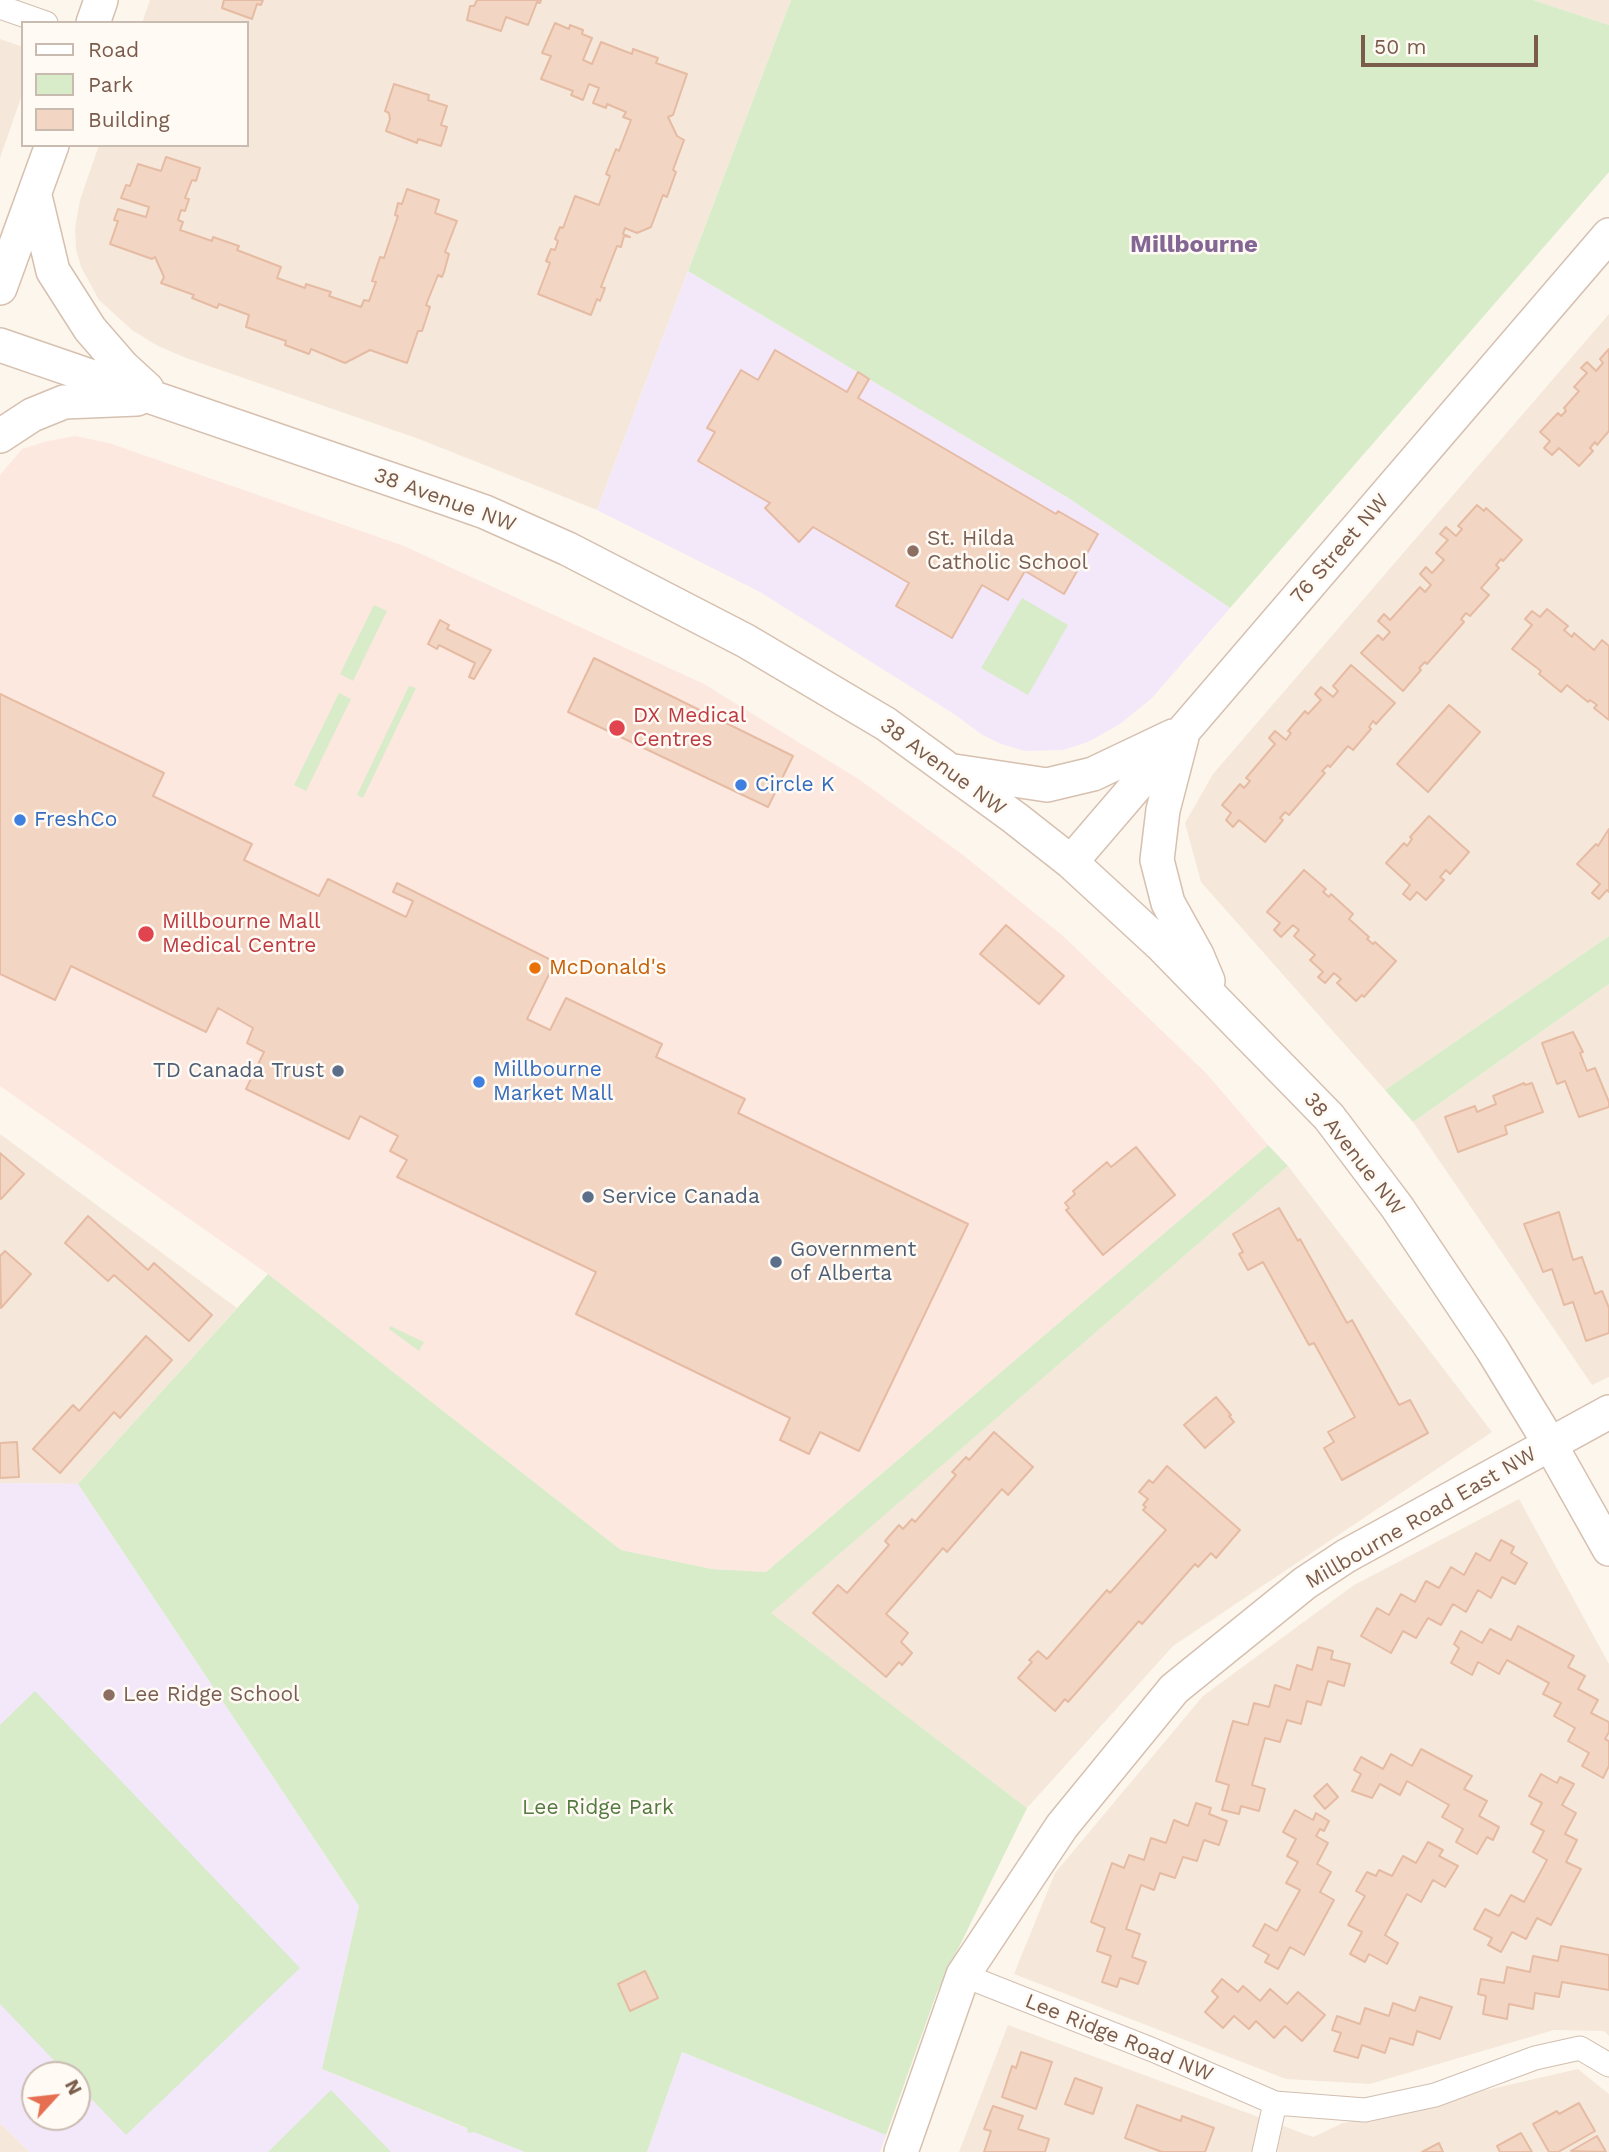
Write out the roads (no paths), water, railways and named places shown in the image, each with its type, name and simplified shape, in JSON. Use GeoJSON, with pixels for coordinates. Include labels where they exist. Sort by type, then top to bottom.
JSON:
{"type":"FeatureCollection","features":[{"type":"Feature","properties":{"kind":"street"},"geometry":{"type":"LineString","coordinates":[[94,21],[101,0]]}},
{"type":"Feature","properties":{"kind":"street"},"geometry":{"type":"LineString","coordinates":[[0,7],[40,21]]}},
{"type":"Feature","properties":{"kind":"street"},"geometry":{"type":"LineString","coordinates":[[0,288],[51,147]]}},
{"type":"Feature","properties":{"kind":"street"},"geometry":{"type":"LineString","coordinates":[[35,196],[53,271],[72,304],[90,330],[123,367],[157,398]]}},
{"type":"Feature","properties":{"kind":"street","name":"76 Street NW"},"geometry":{"type":"LineString","coordinates":[[1071,862],[1609,235]]}},
{"type":"Feature","properties":{"kind":"street","name":"38 Avenue NW"},"geometry":{"type":"LineString","coordinates":[[0,345],[485,512],[568,549],[746,641],[886,724],[1015,818],[1071,862],[1215,999],[1329,1117],[1397,1207],[1485,1338],[1550,1444],[1609,1549]]}},
{"type":"Feature","properties":{"kind":"street"},"geometry":{"type":"LineString","coordinates":[[0,436],[32,415],[64,402],[157,398]]}},
{"type":"Feature","properties":{"kind":"street"},"geometry":{"type":"LineString","coordinates":[[948,770],[1047,785],[1093,774],[1183,732]]}},
{"type":"Feature","properties":{"kind":"street"},"geometry":{"type":"LineString","coordinates":[[1183,732],[1163,810],[1157,860],[1168,903],[1197,955],[1215,999]]}},
{"type":"Feature","properties":{"kind":"street","name":"Millbourne Road East NW"},"geometry":{"type":"LineString","coordinates":[[901,2152],[963,1975],[1062,1825],[1174,1689],[1305,1583],[1346,1556],[1609,1412]]}},
{"type":"Feature","properties":{"kind":"street","name":"Lee Ridge Road NW"},"geometry":{"type":"LineString","coordinates":[[963,1975],[1153,2050],[1275,2103],[1365,2110],[1435,2095],[1535,2058],[1580,2048],[1609,2065]]}},
{"type":"Feature","properties":{"kind":"street"},"geometry":{"type":"LineString","coordinates":[[1264,2152],[1275,2103]]}},
{"type":"Feature","properties":{"kind":"place","name":"St. Hilda Catholic School"},"geometry":{"type":"Point","coordinates":[913,551]}},
{"type":"Feature","properties":{"kind":"place","name":"DX Medical Centres"},"geometry":{"type":"Point","coordinates":[617,728]}},
{"type":"Feature","properties":{"kind":"place","name":"Circle K"},"geometry":{"type":"Point","coordinates":[741,785]}},
{"type":"Feature","properties":{"kind":"place","name":"FreshCo"},"geometry":{"type":"Point","coordinates":[20,820]}},
{"type":"Feature","properties":{"kind":"place","name":"Millbourne Mall Medical Centre"},"geometry":{"type":"Point","coordinates":[146,934]}},
{"type":"Feature","properties":{"kind":"place","name":"McDonald's"},"geometry":{"type":"Point","coordinates":[535,968]}},
{"type":"Feature","properties":{"kind":"place","name":"TD Canada Trust"},"geometry":{"type":"Point","coordinates":[338,1071]}},
{"type":"Feature","properties":{"kind":"place","name":"Millbourne Market Mall"},"geometry":{"type":"Point","coordinates":[479,1082]}},
{"type":"Feature","properties":{"kind":"place","name":"Service Canada"},"geometry":{"type":"Point","coordinates":[588,1197]}},
{"type":"Feature","properties":{"kind":"place","name":"Government of Alberta"},"geometry":{"type":"Point","coordinates":[776,1262]}},
{"type":"Feature","properties":{"kind":"place","name":"Lee Ridge School"},"geometry":{"type":"Point","coordinates":[109,1695]}},
{"type":"Feature","properties":{"kind":"district","name":"Millbourne"},"geometry":{"type":"Point","coordinates":[1194,245]}},
{"type":"Feature","properties":{"kind":"park label","name":"Lee Ridge Park"},"geometry":{"type":"Point","coordinates":[598,1808]}}]}
